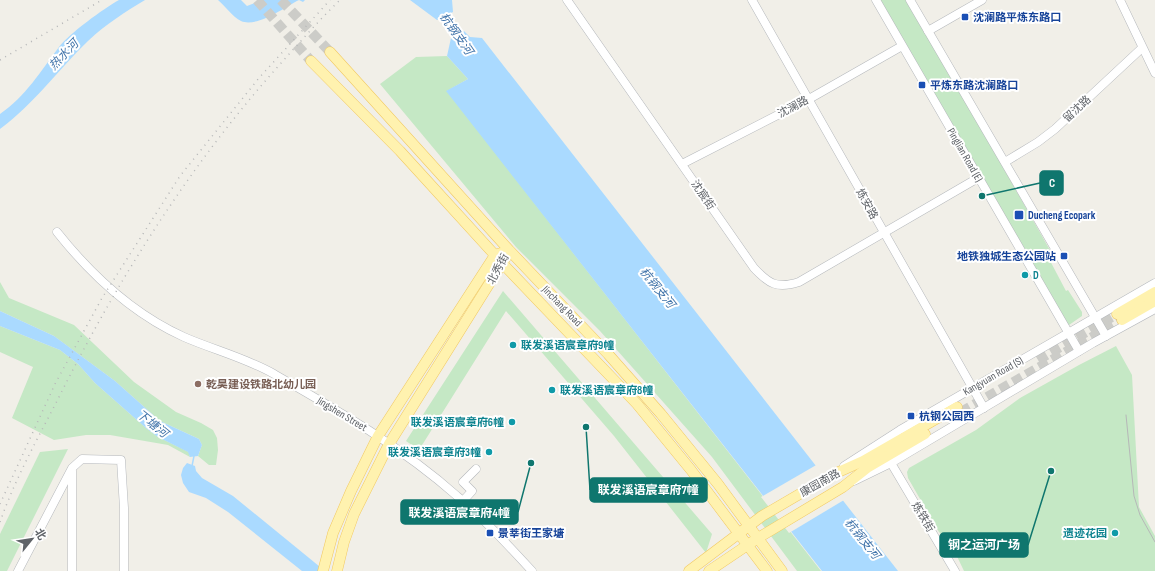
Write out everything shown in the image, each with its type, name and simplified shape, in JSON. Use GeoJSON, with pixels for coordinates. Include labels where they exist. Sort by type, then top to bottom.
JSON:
{"type":"FeatureCollection","features":[{"type":"Feature","properties":{"kind":"main road","name":"Jinchang Road"},"geometry":{"type":"LineString","coordinates":[[330,52],[509,250],[608,354],[661,414],[718,484],[782,571]]}},
{"type":"Feature","properties":{"kind":"main road","name":"Jinchang Road"},"geometry":{"type":"LineString","coordinates":[[311,61],[400,151],[503,264],[637,404],[692,470],[767,571]]}},
{"type":"Feature","properties":{"kind":"main road","name":"北秀街"},"geometry":{"type":"LineString","coordinates":[[324,569],[333,533],[351,491],[378,436],[495,255],[509,250]]}},
{"type":"Feature","properties":{"kind":"main road","name":"北秀街"},"geometry":{"type":"LineString","coordinates":[[337,571],[344,542],[354,514],[389,444],[503,264],[509,250]]}},
{"type":"Feature","properties":{"kind":"main road"},"geometry":{"type":"LineString","coordinates":[[1155,292],[1120,317],[1155,301]]}},
{"type":"Feature","properties":{"kind":"main road","name":"康园南路"},"geometry":{"type":"LineString","coordinates":[[689,571],[738,532],[762,516],[834,474],[863,461],[959,410],[867,468],[843,487],[748,544],[709,571]]}},
{"type":"Feature","properties":{"kind":"street","name":"沈宸街"},"geometry":{"type":"LineString","coordinates":[[567,0],[754,268],[768,282],[775,285],[799,282],[883,233]]}},
{"type":"Feature","properties":{"kind":"street","name":"炼安路"},"geometry":{"type":"LineString","coordinates":[[752,0],[883,233],[984,408]]}},
{"type":"Feature","properties":{"kind":"street","name":"Pinglian Road (E)"},"geometry":{"type":"LineString","coordinates":[[876,0],[1079,351]]}},
{"type":"Feature","properties":{"kind":"street"},"geometry":{"type":"LineString","coordinates":[[910,0],[1106,336]]}},
{"type":"Feature","properties":{"kind":"street"},"geometry":{"type":"LineString","coordinates":[[928,31],[982,0]]}},
{"type":"Feature","properties":{"kind":"street"},"geometry":{"type":"LineString","coordinates":[[1120,0],[1155,73]]}},
{"type":"Feature","properties":{"kind":"street","name":"沈澜路"},"geometry":{"type":"LineString","coordinates":[[682,164],[809,99],[902,46]]}},
{"type":"Feature","properties":{"kind":"street","name":"留沈路"},"geometry":{"type":"LineString","coordinates":[[1005,162],[1038,142],[1055,129],[1142,48]]}},
{"type":"Feature","properties":{"kind":"street"},"geometry":{"type":"LineString","coordinates":[[883,233],[978,178]]}},
{"type":"Feature","properties":{"kind":"street","name":"Jingshen Street"},"geometry":{"type":"LineString","coordinates":[[57,232],[83,262],[119,297],[159,324],[185,337],[272,373],[378,436],[463,501],[494,530],[532,571]]}},
{"type":"Feature","properties":{"kind":"street","name":"Kangyuan Road (S)"},"geometry":{"type":"LineString","coordinates":[[834,474],[860,454],[1155,282]]}},
{"type":"Feature","properties":{"kind":"street","name":"Kangyuan Road (S)"},"geometry":{"type":"LineString","coordinates":[[843,487],[891,463],[1079,351],[1155,308]]}},
{"type":"Feature","properties":{"kind":"street"},"geometry":{"type":"LineString","coordinates":[[18,571],[72,468],[82,459],[121,460],[124,508],[124,571]]}},
{"type":"Feature","properties":{"kind":"street","name":"炼铁街"},"geometry":{"type":"LineString","coordinates":[[891,463],[955,571]]}},
{"type":"Feature","properties":{"kind":"street"},"geometry":{"type":"LineString","coordinates":[[72,468],[72,571]]}},
{"type":"Feature","properties":{"kind":"street"},"geometry":{"type":"LineString","coordinates":[[463,501],[472,491],[463,482],[476,468]]}},
{"type":"Feature","properties":{"kind":"green space","name":"Ducheng Ecopark"},"geometry":{"type":"Polygon","coordinates":[[[880,0],[908,0],[1051,252],[1047,255],[1066,291],[1068,290],[1082,312],[1082,316],[1069,325],[1066,323],[880,0]]]}},
{"type":"Feature","properties":{"kind":"green space"},"geometry":{"type":"Polygon","coordinates":[[[447,56],[468,79],[447,91],[821,571],[797,571],[712,457],[600,331],[516,247],[380,84],[416,57],[447,56]]]}},
{"type":"Feature","properties":{"kind":"green space"},"geometry":{"type":"Polygon","coordinates":[[[0,282],[9,298],[74,325],[134,382],[176,412],[213,430],[217,438],[218,450],[216,465],[209,465],[198,456],[202,445],[199,439],[160,421],[115,381],[54,336],[0,311],[0,282]]]}},
{"type":"Feature","properties":{"kind":"green space"},"geometry":{"type":"Polygon","coordinates":[[[503,291],[712,534],[706,553],[614,436],[506,311],[419,450],[406,441],[503,291]]]}},
{"type":"Feature","properties":{"kind":"green space"},"geometry":{"type":"Polygon","coordinates":[[[0,326],[60,350],[78,364],[95,383],[146,428],[158,437],[189,452],[190,457],[168,445],[110,435],[86,435],[54,440],[12,418],[33,367],[0,352],[0,326]]]}},
{"type":"Feature","properties":{"kind":"green space"},"geometry":{"type":"Polygon","coordinates":[[[1116,346],[1132,375],[1139,507],[1155,536],[1155,571],[964,571],[952,546],[939,532],[908,478],[907,472],[909,468],[976,430],[1020,398],[1116,346]]]}},
{"type":"Feature","properties":{"kind":"green space"},"geometry":{"type":"Polygon","coordinates":[[[68,449],[7,571],[0,571],[0,534],[40,452],[68,449]]]}},
{"type":"Feature","properties":{"kind":"water","name":"热水河"},"geometry":{"type":"Polygon","coordinates":[[[119,0],[145,0],[102,29],[88,41],[24,109],[0,129],[0,114],[18,99],[64,41],[104,9],[119,0]]]}},
{"type":"Feature","properties":{"kind":"water"},"geometry":{"type":"Polygon","coordinates":[[[218,0],[241,0],[247,6],[262,0],[299,0],[271,16],[255,22],[248,22],[238,19],[218,0]]]}},
{"type":"Feature","properties":{"kind":"water"},"geometry":{"type":"Polygon","coordinates":[[[410,0],[452,0],[453,12],[437,20],[410,0]]]}},
{"type":"Feature","properties":{"kind":"water"},"geometry":{"type":"Polygon","coordinates":[[[464,31],[470,37],[482,38],[898,571],[822,571],[446,91],[468,79],[447,56],[451,38],[464,31]]]}},
{"type":"Feature","properties":{"kind":"water"},"geometry":{"type":"Polygon","coordinates":[[[0,311],[54,336],[115,381],[160,421],[199,439],[202,445],[198,456],[190,457],[188,452],[158,437],[146,428],[95,383],[78,364],[60,350],[0,326],[0,311]]]}},
{"type":"Feature","properties":{"kind":"water"},"geometry":{"type":"Polygon","coordinates":[[[187,463],[195,466],[196,471],[202,478],[233,496],[325,571],[302,571],[228,512],[206,498],[189,492],[183,483],[181,475],[183,468],[187,463]]]}},
{"type":"Feature","properties":{"kind":"pier"},"geometry":{"type":"Polygon","coordinates":[[[818,464],[844,500],[789,533],[761,497],[818,464]]]}},
{"type":"Feature","properties":{"kind":"waterway","name":"杭钢支河"},"geometry":{"type":"LineString","coordinates":[[444,16],[457,36]]}},
{"type":"Feature","properties":{"kind":"waterway","name":"下塘河"},"geometry":{"type":"LineString","coordinates":[[192,466],[194,456]]}},
{"type":"Feature","properties":{"kind":"tunnel"},"geometry":{"type":"LineString","coordinates":[[257,0],[311,61]]}},
{"type":"Feature","properties":{"kind":"tunnel"},"geometry":{"type":"LineString","coordinates":[[281,0],[330,52]]}},
{"type":"Feature","properties":{"kind":"tunnel"},"geometry":{"type":"LineString","coordinates":[[1038,360],[1117,314]]}},
{"type":"Feature","properties":{"kind":"tunnel"},"geometry":{"type":"LineString","coordinates":[[961,412],[1122,320]]}},
{"type":"Feature","properties":{"kind":"tram line"},"geometry":{"type":"LineString","coordinates":[[1126,415],[1134,496],[1140,515],[1155,542]]}},
{"type":"Feature","properties":{"kind":"railway"},"geometry":{"type":"LineString","coordinates":[[0,60],[102,0]]}},
{"type":"Feature","properties":{"kind":"railway"},"geometry":{"type":"LineString","coordinates":[[0,504],[55,384],[102,298],[180,176],[259,78],[330,0]]}},
{"type":"Feature","properties":{"kind":"railway"},"geometry":{"type":"LineString","coordinates":[[0,522],[25,463],[78,359],[129,269],[157,226],[216,141],[248,101],[303,38],[340,0]]}},
{"type":"Feature","properties":{"kind":"place","name":"沈澜路平炼东路口"},"geometry":{"type":"Point","coordinates":[965,17]}},
{"type":"Feature","properties":{"kind":"place","name":"平炼东路沈澜路口"},"geometry":{"type":"Point","coordinates":[922,85]}},
{"type":"Feature","properties":{"kind":"place","name":"C"},"geometry":{"type":"Point","coordinates":[982,196]}},
{"type":"Feature","properties":{"kind":"place","name":"Ducheng Ecopark"},"geometry":{"type":"Point","coordinates":[1019,215]}},
{"type":"Feature","properties":{"kind":"place","name":"地铁独城生态公园站"},"geometry":{"type":"Point","coordinates":[1064,256]}},
{"type":"Feature","properties":{"kind":"place","name":"D"},"geometry":{"type":"Point","coordinates":[1025,275]}},
{"type":"Feature","properties":{"kind":"place","name":"联发溪语宸章府9幢"},"geometry":{"type":"Point","coordinates":[513,345]}},
{"type":"Feature","properties":{"kind":"place","name":"乾昊建设铁路北幼儿园"},"geometry":{"type":"Point","coordinates":[198,384]}},
{"type":"Feature","properties":{"kind":"place","name":"联发溪语宸章府8幢"},"geometry":{"type":"Point","coordinates":[552,390]}},
{"type":"Feature","properties":{"kind":"place","name":"杭钢公园西"},"geometry":{"type":"Point","coordinates":[911,416]}},
{"type":"Feature","properties":{"kind":"place","name":"联发溪语宸章府6幢"},"geometry":{"type":"Point","coordinates":[512,422]}},
{"type":"Feature","properties":{"kind":"place","name":"联发溪语宸章府7幢"},"geometry":{"type":"Point","coordinates":[586,427]}},
{"type":"Feature","properties":{"kind":"place","name":"联发溪语宸章府3幢"},"geometry":{"type":"Point","coordinates":[489,452]}},
{"type":"Feature","properties":{"kind":"place","name":"联发溪语宸章府4幢"},"geometry":{"type":"Point","coordinates":[531,463]}},
{"type":"Feature","properties":{"kind":"place","name":"钢之运河广场"},"geometry":{"type":"Point","coordinates":[1051,471]}},
{"type":"Feature","properties":{"kind":"place","name":"景莘街王家塘"},"geometry":{"type":"Point","coordinates":[490,533]}},
{"type":"Feature","properties":{"kind":"place","name":"遗迹花园"},"geometry":{"type":"Point","coordinates":[1115,533]}}]}
